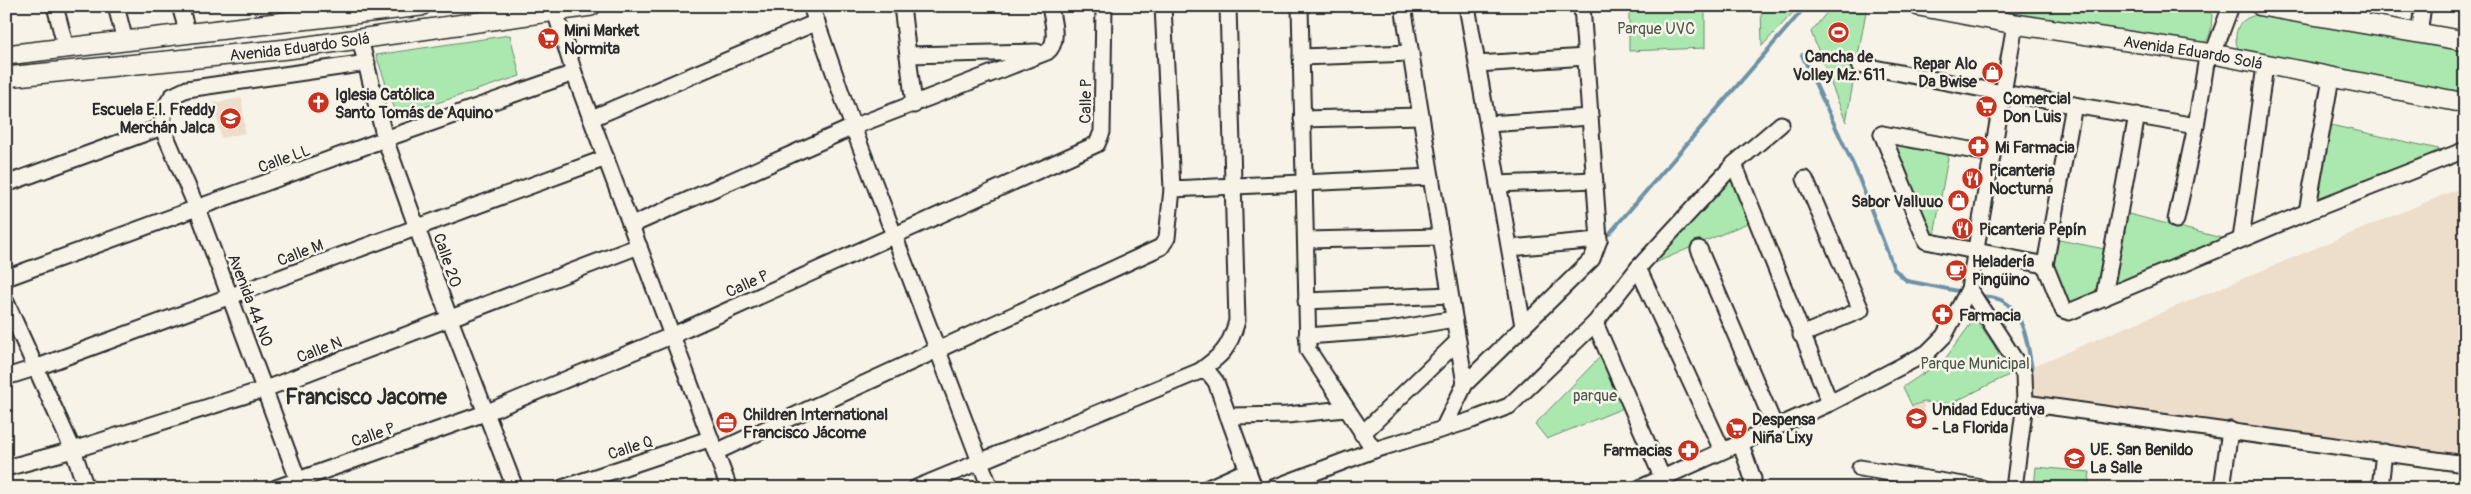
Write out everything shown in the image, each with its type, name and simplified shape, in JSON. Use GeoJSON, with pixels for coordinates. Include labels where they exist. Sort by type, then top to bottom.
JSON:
{"type":"FeatureCollection","features":[{"type":"Feature","properties":{"kind":"main road","name":"Avenida Eduardo Solá"},"geometry":{"type":"LineString","coordinates":[[6,55],[284,24],[383,9],[421,6]]}},
{"type":"Feature","properties":{"kind":"main road","name":"Avenida Eduardo Solá"},"geometry":{"type":"LineString","coordinates":[[6,77],[288,49],[591,6]]}},
{"type":"Feature","properties":{"kind":"main road","name":"Avenida Eduardo Solá"},"geometry":{"type":"LineString","coordinates":[[1918,6],[2015,24],[2213,54],[2265,66],[2465,103]]}},
{"type":"Feature","properties":{"kind":"main road"},"geometry":{"type":"LineString","coordinates":[[2261,6],[2361,15],[2418,33],[2465,41]]}},
{"type":"Feature","properties":{"kind":"main road"},"geometry":{"type":"LineString","coordinates":[[284,24],[288,49]]}},
{"type":"Feature","properties":{"kind":"street"},"geometry":{"type":"LineString","coordinates":[[55,6],[66,48]]}},
{"type":"Feature","properties":{"kind":"street"},"geometry":{"type":"LineString","coordinates":[[116,6],[125,42]]}},
{"type":"Feature","properties":{"kind":"street"},"geometry":{"type":"LineString","coordinates":[[180,6],[188,34]]}},
{"type":"Feature","properties":{"kind":"street"},"geometry":{"type":"LineString","coordinates":[[810,6],[853,127],[990,488]]}},
{"type":"Feature","properties":{"kind":"street"},"geometry":{"type":"LineString","coordinates":[[902,6],[914,105]]}},
{"type":"Feature","properties":{"kind":"street"},"geometry":{"type":"LineString","coordinates":[[632,225],[853,127],[1047,52],[1053,45],[1054,39],[1050,6]]}},
{"type":"Feature","properties":{"kind":"street","name":"Calle P"},"geometry":{"type":"LineString","coordinates":[[276,488],[300,484],[485,413],[671,336],[1097,144],[1102,132],[1104,6]]}},
{"type":"Feature","properties":{"kind":"street","name":"Calle Q"},"geometry":{"type":"LineString","coordinates":[[562,488],[712,446],[938,351],[1161,247],[1167,238],[1172,190],[1164,6]]}},
{"type":"Feature","properties":{"kind":"street"},"geometry":{"type":"LineString","coordinates":[[916,488],[980,460],[1200,371],[1224,353],[1232,340],[1237,321],[1228,6]]}},
{"type":"Feature","properties":{"kind":"street"},"geometry":{"type":"LineString","coordinates":[[1300,6],[1308,350],[1374,450]]}},
{"type":"Feature","properties":{"kind":"street"},"geometry":{"type":"LineString","coordinates":[[1403,6],[1465,384]]}},
{"type":"Feature","properties":{"kind":"street"},"geometry":{"type":"LineString","coordinates":[[1467,6],[1523,326]]}},
{"type":"Feature","properties":{"kind":"street"},"geometry":{"type":"LineString","coordinates":[[1443,429],[1465,384],[1592,259],[1599,240],[1582,6]]}},
{"type":"Feature","properties":{"kind":"street"},"geometry":{"type":"LineString","coordinates":[[2176,220],[2196,126],[2206,63],[2213,54],[2231,6]]}},
{"type":"Feature","properties":{"kind":"street"},"geometry":{"type":"LineString","coordinates":[[2418,33],[2423,6]]}},
{"type":"Feature","properties":{"kind":"street"},"geometry":{"type":"LineString","coordinates":[[555,11],[574,73],[729,488]]}},
{"type":"Feature","properties":{"kind":"street"},"geometry":{"type":"LineString","coordinates":[[592,118],[817,22]]}},
{"type":"Feature","properties":{"kind":"street"},"geometry":{"type":"LineString","coordinates":[[1640,488],[1830,403],[1927,353],[1944,336],[1969,288],[2015,24]]}},
{"type":"Feature","properties":{"kind":"street","name":"Calle 20"},"geometry":{"type":"LineString","coordinates":[[360,39],[386,139],[449,317],[515,488]]}},
{"type":"Feature","properties":{"kind":"street"},"geometry":{"type":"LineString","coordinates":[[908,55],[1047,52]]}},
{"type":"Feature","properties":{"kind":"street"},"geometry":{"type":"LineString","coordinates":[[1301,56],[1410,53]]}},
{"type":"Feature","properties":{"kind":"street"},"geometry":{"type":"LineString","coordinates":[[1477,64],[1586,57]]}},
{"type":"Feature","properties":{"kind":"street"},"geometry":{"type":"LineString","coordinates":[[6,184],[162,127],[164,109],[168,102],[172,96],[187,89],[367,63]]}},
{"type":"Feature","properties":{"kind":"street"},"geometry":{"type":"LineString","coordinates":[[1859,65],[2003,93],[2196,126]]}},
{"type":"Feature","properties":{"kind":"street"},"geometry":{"type":"LineString","coordinates":[[2241,239],[2265,66]]}},
{"type":"Feature","properties":{"kind":"street","name":"Calle LL"},"geometry":{"type":"LineString","coordinates":[[6,278],[386,139],[574,73]]}},
{"type":"Feature","properties":{"kind":"street"},"geometry":{"type":"LineString","coordinates":[[2307,212],[2331,78]]}},
{"type":"Feature","properties":{"kind":"street"},"geometry":{"type":"LineString","coordinates":[[2074,105],[2045,265],[2063,310],[2066,312],[2307,212],[2465,150]]}},
{"type":"Feature","properties":{"kind":"street"},"geometry":{"type":"LineString","coordinates":[[2104,296],[2137,115]]}},
{"type":"Feature","properties":{"kind":"street"},"geometry":{"type":"LineString","coordinates":[[1302,119],[1421,116]]}},
{"type":"Feature","properties":{"kind":"street"},"geometry":{"type":"LineString","coordinates":[[1488,124],[1590,117]]}},
{"type":"Feature","properties":{"kind":"street"},"geometry":{"type":"LineString","coordinates":[[1274,488],[1374,450],[1472,420],[1509,406],[1595,323],[1638,268],[1734,164],[1781,124]]}},
{"type":"Feature","properties":{"kind":"street","name":"Avenida 44 NO"},"geometry":{"type":"LineString","coordinates":[[162,127],[197,208],[300,484]]}},
{"type":"Feature","properties":{"kind":"street"},"geometry":{"type":"LineString","coordinates":[[1992,154],[1882,134],[1926,241],[2045,265]]}},
{"type":"Feature","properties":{"kind":"street","name":"Calle M"},"geometry":{"type":"LineString","coordinates":[[6,377],[230,297],[606,158]]}},
{"type":"Feature","properties":{"kind":"street"},"geometry":{"type":"LineString","coordinates":[[1734,164],[1830,403]]}},
{"type":"Feature","properties":{"kind":"street"},"geometry":{"type":"LineString","coordinates":[[1172,190],[1234,185],[1431,177]]}},
{"type":"Feature","properties":{"kind":"street"},"geometry":{"type":"LineString","coordinates":[[1802,335],[1861,310],[1805,179]]}},
{"type":"Feature","properties":{"kind":"street"},"geometry":{"type":"LineString","coordinates":[[1498,184],[1594,180]]}},
{"type":"Feature","properties":{"kind":"street"},"geometry":{"type":"LineString","coordinates":[[1306,240],[1441,237]]}},
{"type":"Feature","properties":{"kind":"street"},"geometry":{"type":"LineString","coordinates":[[1510,248],[1599,240]]}},
{"type":"Feature","properties":{"kind":"street","name":"Calle N"},"geometry":{"type":"LineString","coordinates":[[6,468],[73,450],[265,389],[449,317],[639,246]]}},
{"type":"Feature","properties":{"kind":"street"},"geometry":{"type":"LineString","coordinates":[[1699,250],[1775,426]]}},
{"type":"Feature","properties":{"kind":"street"},"geometry":{"type":"LineString","coordinates":[[1638,268],[1722,450]]}},
{"type":"Feature","properties":{"kind":"street"},"geometry":{"type":"LineString","coordinates":[[1969,288],[2024,374],[2025,404],[2014,488]]}},
{"type":"Feature","properties":{"kind":"street"},"geometry":{"type":"LineString","coordinates":[[1306,301],[1450,295]]}},
{"type":"Feature","properties":{"kind":"street"},"geometry":{"type":"LineString","coordinates":[[6,302],[73,450],[86,488]]}},
{"type":"Feature","properties":{"kind":"street"},"geometry":{"type":"LineString","coordinates":[[1307,336],[1390,330],[1454,319]]}},
{"type":"Feature","properties":{"kind":"street"},"geometry":{"type":"LineString","coordinates":[[1595,323],[1662,477]]}},
{"type":"Feature","properties":{"kind":"street"},"geometry":{"type":"LineString","coordinates":[[1362,434],[1458,341]]}},
{"type":"Feature","properties":{"kind":"street"},"geometry":{"type":"LineString","coordinates":[[1200,371],[1209,373],[1216,382],[1254,488]]}},
{"type":"Feature","properties":{"kind":"street"},"geometry":{"type":"LineString","coordinates":[[2025,404],[2230,430],[2465,464]]}},
{"type":"Feature","properties":{"kind":"street"},"geometry":{"type":"LineString","coordinates":[[1228,416],[1287,415],[1346,409]]}},
{"type":"Feature","properties":{"kind":"street"},"geometry":{"type":"LineString","coordinates":[[2222,488],[2230,430]]}},
{"type":"Feature","properties":{"kind":"street"},"geometry":{"type":"LineString","coordinates":[[1740,442],[1753,478],[1752,488]]}},
{"type":"Feature","properties":{"kind":"street"},"geometry":{"type":"LineString","coordinates":[[2380,488],[2384,452]]}},
{"type":"Feature","properties":{"kind":"street"},"geometry":{"type":"LineString","coordinates":[[1860,468],[1982,488]]}},
{"type":"Feature","properties":{"kind":"street"},"geometry":{"type":"LineString","coordinates":[[1208,488],[1248,470]]}},
{"type":"Feature","properties":{"kind":"shaded area","name":"Escuela E.I. Freddy Merchán Jalca"},"geometry":{"type":"Polygon","coordinates":[[[242,98],[245,133],[221,138],[214,103],[242,98]]]}},
{"type":"Feature","properties":{"kind":"shaded area"},"geometry":{"type":"Polygon","coordinates":[[[2465,186],[2465,459],[2030,395],[2033,366],[2465,186]]]}},
{"type":"Feature","properties":{"kind":"shaded area","name":"Unidad Educativa - La Florida"},"geometry":{"type":"Polygon","coordinates":[[[1924,402],[1923,427],[1908,427],[1909,409],[1924,402]]]}},
{"type":"Feature","properties":{"kind":"green space","name":"Parque UVC"},"geometry":{"type":"Polygon","coordinates":[[[1629,6],[1705,6],[1705,48],[1629,51],[1629,6]]]}},
{"type":"Feature","properties":{"kind":"green space"},"geometry":{"type":"Polygon","coordinates":[[[1761,6],[1799,6],[1762,46],[1761,6]]]}},
{"type":"Feature","properties":{"kind":"green space"},"geometry":{"type":"Polygon","coordinates":[[[1832,6],[1867,6],[1846,122],[1811,32],[1832,6]]]}},
{"type":"Feature","properties":{"kind":"green space"},"geometry":{"type":"Polygon","coordinates":[[[1962,6],[2204,6],[2212,15],[2210,34],[2204,44],[1962,6]]]}},
{"type":"Feature","properties":{"kind":"green space"},"geometry":{"type":"Polygon","coordinates":[[[2257,15],[2465,51],[2465,97],[2238,49],[2236,37],[2238,27],[2246,19],[2257,15]]]}},
{"type":"Feature","properties":{"kind":"green space"},"geometry":{"type":"Polygon","coordinates":[[[510,35],[520,76],[397,116],[376,55],[510,35]]]}},
{"type":"Feature","properties":{"kind":"green space"},"geometry":{"type":"Polygon","coordinates":[[[2326,124],[2452,152],[2310,208],[2326,124]]]}},
{"type":"Feature","properties":{"kind":"green space"},"geometry":{"type":"Polygon","coordinates":[[[1886,134],[1950,146],[1933,242],[1886,134]]]}},
{"type":"Feature","properties":{"kind":"green space"},"geometry":{"type":"Polygon","coordinates":[[[1732,171],[1752,221],[1641,269],[1732,171]]]}},
{"type":"Feature","properties":{"kind":"green space"},"geometry":{"type":"Polygon","coordinates":[[[2121,212],[2233,241],[2065,310],[2049,265],[2054,239],[2115,251],[2121,212]]]}},
{"type":"Feature","properties":{"kind":"green space","name":"Parque Municipal"},"geometry":{"type":"Polygon","coordinates":[[[1975,318],[1994,345],[2009,375],[1950,404],[1924,402],[1912,406],[1903,387],[1945,359],[1975,318]]]}},
{"type":"Feature","properties":{"kind":"green space","name":"parque"},"geometry":{"type":"Polygon","coordinates":[[[1601,356],[1626,407],[1547,439],[1535,424],[1601,356]]]}},
{"type":"Feature","properties":{"kind":"green space"},"geometry":{"type":"Polygon","coordinates":[[[2036,467],[2090,472],[2088,488],[2034,488],[2036,467]]]}},
{"type":"Feature","properties":{"kind":"waterway"},"geometry":{"type":"LineString","coordinates":[[1609,234],[1806,6]]}},
{"type":"Feature","properties":{"kind":"waterway"},"geometry":{"type":"LineString","coordinates":[[1802,55],[1857,173],[1894,269],[1907,281],[1963,292]]}},
{"type":"Feature","properties":{"kind":"waterway"},"geometry":{"type":"LineString","coordinates":[[1979,296],[1993,298],[2006,303],[2018,316],[2025,333],[2032,369]]}},
{"type":"Feature","properties":{"kind":"place","name":"Cancha de Volley Mz. 611"},"geometry":{"type":"Point","coordinates":[1839,32]}},
{"type":"Feature","properties":{"kind":"place","name":"Mini Market Normita"},"geometry":{"type":"Point","coordinates":[548,39]}},
{"type":"Feature","properties":{"kind":"place","name":"Repar Alo Da Bwise"},"geometry":{"type":"Point","coordinates":[1993,72]}},
{"type":"Feature","properties":{"kind":"place","name":"Iglesia Católica Santo Tomás de Aquino"},"geometry":{"type":"Point","coordinates":[319,103]}},
{"type":"Feature","properties":{"kind":"place","name":"Comercial Don Luis"},"geometry":{"type":"Point","coordinates":[1987,107]}},
{"type":"Feature","properties":{"kind":"place","name":"Escuela E.I. Freddy Merchán Jalca"},"geometry":{"type":"Point","coordinates":[231,118]}},
{"type":"Feature","properties":{"kind":"place","name":"Mi Farmacia"},"geometry":{"type":"Point","coordinates":[1979,147]}},
{"type":"Feature","properties":{"kind":"place","name":"Picanteria Nocturna"},"geometry":{"type":"Point","coordinates":[1973,179]}},
{"type":"Feature","properties":{"kind":"place","name":"Sabor Valluuo"},"geometry":{"type":"Point","coordinates":[1959,201]}},
{"type":"Feature","properties":{"kind":"place","name":"Picanteria Pepín"},"geometry":{"type":"Point","coordinates":[1963,229]}},
{"type":"Feature","properties":{"kind":"place","name":"Heladería Pingüino"},"geometry":{"type":"Point","coordinates":[1956,270]}},
{"type":"Feature","properties":{"kind":"place","name":"Farmacia"},"geometry":{"type":"Point","coordinates":[1943,315]}},
{"type":"Feature","properties":{"kind":"place","name":"Unidad Educativa - La Florida"},"geometry":{"type":"Point","coordinates":[1916,418]}},
{"type":"Feature","properties":{"kind":"place","name":"Children International Francisco Jácome"},"geometry":{"type":"Point","coordinates":[727,423]}},
{"type":"Feature","properties":{"kind":"place","name":"Despensa Niña Lixy"},"geometry":{"type":"Point","coordinates":[1736,428]}},
{"type":"Feature","properties":{"kind":"place","name":"Farmacias"},"geometry":{"type":"Point","coordinates":[1688,450]}},
{"type":"Feature","properties":{"kind":"place","name":"UE. San Benildo La Salle"},"geometry":{"type":"Point","coordinates":[2074,458]}},
{"type":"Feature","properties":{"kind":"district","name":"Francisco Jacome"},"geometry":{"type":"Point","coordinates":[366,397]}}]}
